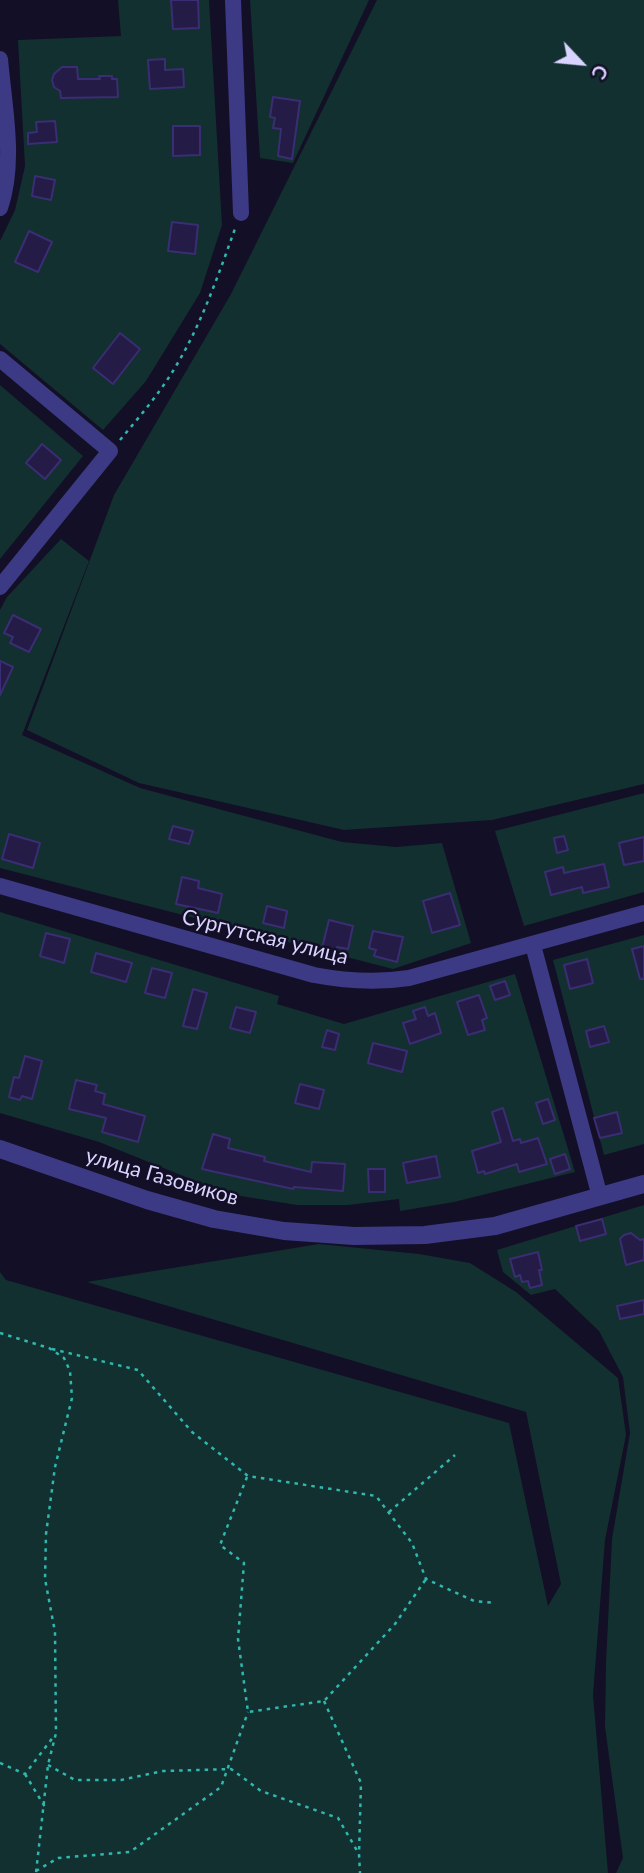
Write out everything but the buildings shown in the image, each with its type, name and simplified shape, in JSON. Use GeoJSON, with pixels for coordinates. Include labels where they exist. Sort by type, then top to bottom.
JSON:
{"type":"FeatureCollection","features":[{"type":"Feature","properties":{"kind":"street"},"geometry":{"type":"LineString","coordinates":[[233,0],[241,213]]}},
{"type":"Feature","properties":{"kind":"street"},"geometry":{"type":"LineString","coordinates":[[0,59],[9,162],[6,190],[0,208]]}},
{"type":"Feature","properties":{"kind":"street"},"geometry":{"type":"LineString","coordinates":[[0,359],[110,451],[0,587]]}},
{"type":"Feature","properties":{"kind":"street","name":"Сургутская улица"},"geometry":{"type":"LineString","coordinates":[[0,886],[314,975],[346,981],[379,982],[409,978],[644,913]]}},
{"type":"Feature","properties":{"kind":"street"},"geometry":{"type":"LineString","coordinates":[[533,945],[600,1197]]}},
{"type":"Feature","properties":{"kind":"street","name":"улица Газовиков"},"geometry":{"type":"LineString","coordinates":[[0,1149],[180,1210],[249,1225],[318,1234],[389,1236],[495,1226],[644,1184]]}},
{"type":"Feature","properties":{"kind":"path"},"geometry":{"type":"LineString","coordinates":[[110,451],[149,406],[177,365],[202,312],[241,213]]}},
{"type":"Feature","properties":{"kind":"path"},"geometry":{"type":"LineString","coordinates":[[0,1333],[138,1370],[192,1432],[248,1476],[376,1496],[412,1543],[426,1579],[474,1601],[495,1602]]}},
{"type":"Feature","properties":{"kind":"path"},"geometry":{"type":"LineString","coordinates":[[36,1872],[48,1765],[56,1734],[55,1632],[45,1579],[46,1534],[55,1467],[72,1398],[67,1364],[64,1358],[49,1348]]}},
{"type":"Feature","properties":{"kind":"path"},"geometry":{"type":"LineString","coordinates":[[389,1512],[455,1455]]}},
{"type":"Feature","properties":{"kind":"path"},"geometry":{"type":"LineString","coordinates":[[36,1872],[58,1858],[130,1852],[221,1787],[248,1712],[238,1639],[244,1563],[220,1545],[248,1476]]}},
{"type":"Feature","properties":{"kind":"path"},"geometry":{"type":"LineString","coordinates":[[248,1712],[324,1701],[395,1624],[426,1579]]}},
{"type":"Feature","properties":{"kind":"path"},"geometry":{"type":"LineString","coordinates":[[324,1701],[361,1783],[360,1873]]}},
{"type":"Feature","properties":{"kind":"path"},"geometry":{"type":"LineString","coordinates":[[25,1774],[56,1734]]}},
{"type":"Feature","properties":{"kind":"path"},"geometry":{"type":"LineString","coordinates":[[0,1763],[25,1774],[45,1807]]}},
{"type":"Feature","properties":{"kind":"path"},"geometry":{"type":"LineString","coordinates":[[48,1765],[75,1780],[121,1780],[163,1771],[231,1769],[261,1791],[338,1818],[359,1854]]}},
{"type":"Feature","properties":{"kind":"green space"},"geometry":{"type":"Polygon","coordinates":[[[118,0],[209,0],[222,225],[200,293],[146,381],[103,430],[0,344],[0,241],[15,210],[25,166],[18,40],[121,36],[118,0]]]}},
{"type":"Feature","properties":{"kind":"green space"},"geometry":{"type":"Polygon","coordinates":[[[250,0],[369,0],[293,163],[260,158],[250,0]]]}},
{"type":"Feature","properties":{"kind":"green space"},"geometry":{"type":"Polygon","coordinates":[[[377,0],[644,0],[644,784],[492,820],[344,830],[139,783],[27,730],[114,495],[231,294],[377,0]]]}},
{"type":"Feature","properties":{"kind":"green space"},"geometry":{"type":"Polygon","coordinates":[[[0,385],[83,456],[0,559],[0,385]]]}},
{"type":"Feature","properties":{"kind":"green space"},"geometry":{"type":"Polygon","coordinates":[[[61,539],[89,561],[22,735],[140,788],[342,842],[396,847],[442,843],[471,943],[393,969],[0,868],[0,610],[7,597],[61,539]]]}},
{"type":"Feature","properties":{"kind":"green space"},"geometry":{"type":"Polygon","coordinates":[[[644,793],[644,892],[524,926],[495,831],[644,793]]]}},
{"type":"Feature","properties":{"kind":"green space"},"geometry":{"type":"Polygon","coordinates":[[[0,912],[279,996],[277,1004],[344,1024],[515,974],[575,1172],[454,1202],[400,1211],[399,1199],[348,1205],[297,1205],[228,1194],[99,1142],[0,1113],[0,912]]]}},
{"type":"Feature","properties":{"kind":"green space"},"geometry":{"type":"Polygon","coordinates":[[[644,935],[644,1144],[604,1155],[553,960],[644,935]]]}},
{"type":"Feature","properties":{"kind":"green space"},"geometry":{"type":"Polygon","coordinates":[[[644,1205],[644,1873],[616,1873],[623,1858],[605,1727],[612,1539],[630,1433],[623,1377],[599,1331],[555,1289],[531,1295],[503,1272],[497,1250],[644,1205]]]}},
{"type":"Feature","properties":{"kind":"green space"},"geometry":{"type":"Polygon","coordinates":[[[319,1244],[419,1254],[470,1263],[516,1292],[618,1378],[626,1435],[605,1540],[593,1695],[608,1873],[0,1873],[0,1272],[6,1280],[509,1423],[548,1606],[561,1584],[526,1412],[87,1282],[319,1244]]]}}]}
